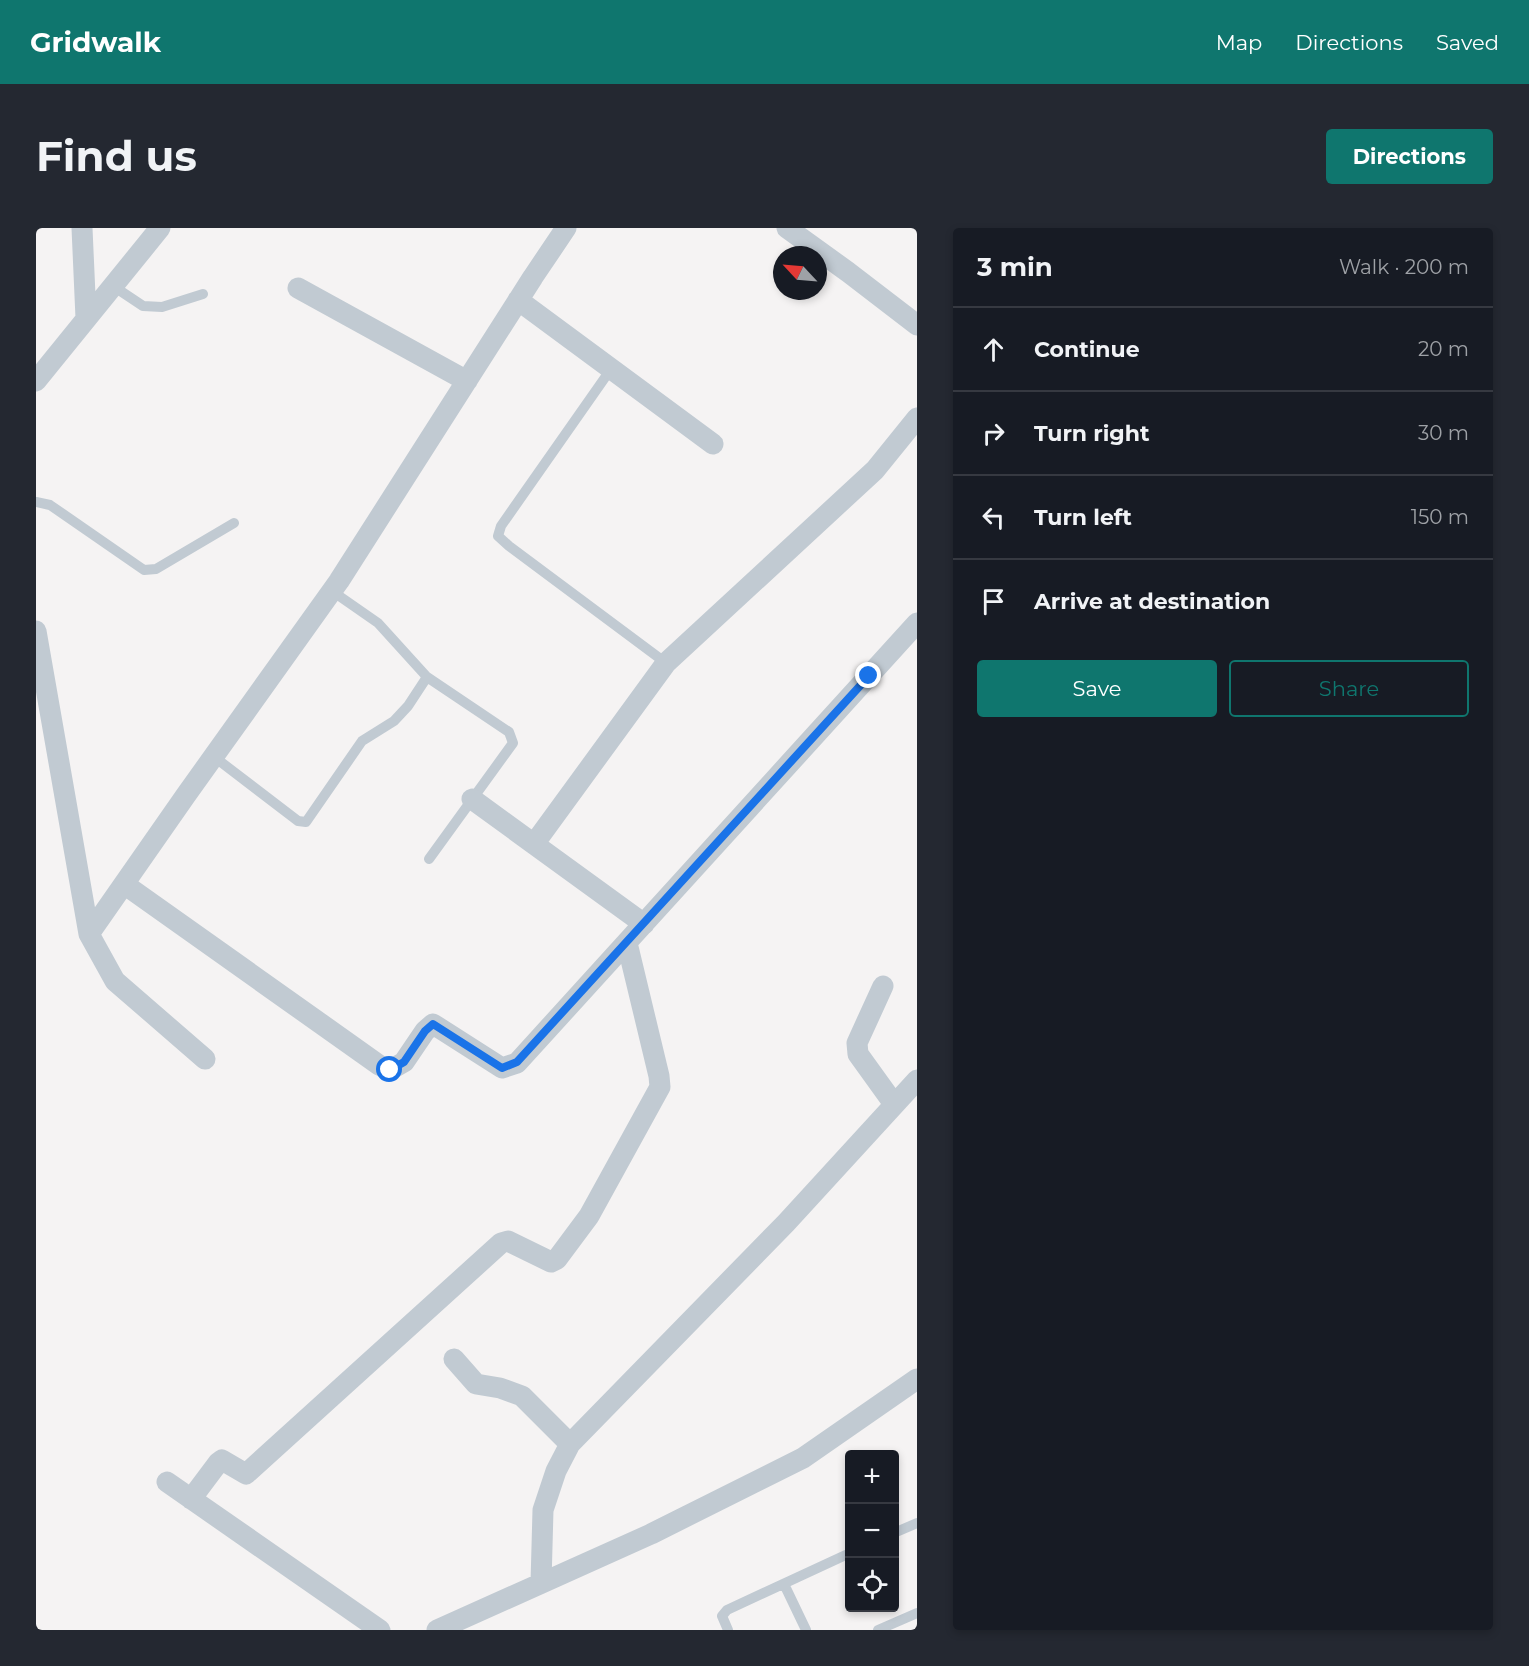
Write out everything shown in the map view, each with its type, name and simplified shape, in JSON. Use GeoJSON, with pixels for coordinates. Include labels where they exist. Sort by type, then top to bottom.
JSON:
{"type":"FeatureCollection","features":[{"type":"Feature","properties":{"kind":"street"},"geometry":{"type":"LineString","coordinates":[[82,228],[86,318]]}},
{"type":"Feature","properties":{"kind":"street"},"geometry":{"type":"LineString","coordinates":[[36,381],[160,228]]}},
{"type":"Feature","properties":{"kind":"street"},"geometry":{"type":"LineString","coordinates":[[89,934],[332,591],[566,228]]}},
{"type":"Feature","properties":{"kind":"street"},"geometry":{"type":"LineString","coordinates":[[787,228],[917,324]]}},
{"type":"Feature","properties":{"kind":"street"},"geometry":{"type":"LineString","coordinates":[[298,288],[467,381]]}},
{"type":"Feature","properties":{"kind":"street"},"geometry":{"type":"LineString","coordinates":[[518,300],[713,444]]}},
{"type":"Feature","properties":{"kind":"street"},"geometry":{"type":"LineString","coordinates":[[534,844],[666,663],[875,470],[917,418]]}},
{"type":"Feature","properties":{"kind":"street"},"geometry":{"type":"LineString","coordinates":[[124,884],[390,1070],[404,1062],[425,1031],[433,1024],[502,1068],[517,1062],[917,623]]}},
{"type":"Feature","properties":{"kind":"street"},"geometry":{"type":"LineString","coordinates":[[36,631],[89,934],[115,981],[205,1059]]}},
{"type":"Feature","properties":{"kind":"street"},"geometry":{"type":"LineString","coordinates":[[472,799],[645,924]]}},
{"type":"Feature","properties":{"kind":"street"},"geometry":{"type":"LineString","coordinates":[[191,1499],[218,1462],[222,1460],[246,1474],[501,1243],[508,1241],[551,1262],[557,1259],[589,1216],[660,1088],[627,943]]}},
{"type":"Feature","properties":{"kind":"street"},"geometry":{"type":"LineString","coordinates":[[883,986],[857,1043],[858,1054],[894,1104]]}},
{"type":"Feature","properties":{"kind":"street"},"geometry":{"type":"LineString","coordinates":[[541,1583],[543,1510],[556,1471],[570,1444],[786,1223],[917,1080]]}},
{"type":"Feature","properties":{"kind":"street"},"geometry":{"type":"LineString","coordinates":[[454,1359],[476,1384],[500,1388],[522,1396],[570,1444]]}},
{"type":"Feature","properties":{"kind":"street"},"geometry":{"type":"LineString","coordinates":[[440,1629],[651,1534],[803,1458],[917,1379]]}},
{"type":"Feature","properties":{"kind":"street"},"geometry":{"type":"LineString","coordinates":[[167,1482],[380,1630]]}},
{"type":"Feature","properties":{"kind":"lane"},"geometry":{"type":"LineString","coordinates":[[113,286],[143,306],[162,307],[203,294]]}},
{"type":"Feature","properties":{"kind":"lane"},"geometry":{"type":"LineString","coordinates":[[611,369],[501,526],[498,536],[666,663]]}},
{"type":"Feature","properties":{"kind":"lane"},"geometry":{"type":"LineString","coordinates":[[36,502],[50,505],[144,570],[156,569],[234,523]]}},
{"type":"Feature","properties":{"kind":"lane"},"geometry":{"type":"LineString","coordinates":[[332,591],[378,623],[426,677],[509,732],[513,743],[429,859]]}},
{"type":"Feature","properties":{"kind":"lane"},"geometry":{"type":"LineString","coordinates":[[213,756],[298,821],[306,822],[362,741],[394,721],[408,706],[426,677]]}},
{"type":"Feature","properties":{"kind":"lane"},"geometry":{"type":"LineString","coordinates":[[899,1531],[917,1523]]}},
{"type":"Feature","properties":{"kind":"lane"},"geometry":{"type":"LineString","coordinates":[[728,1630],[722,1616],[727,1610],[845,1555]]}},
{"type":"Feature","properties":{"kind":"lane"},"geometry":{"type":"LineString","coordinates":[[784,1584],[806,1630]]}},
{"type":"Feature","properties":{"kind":"lane"},"geometry":{"type":"LineString","coordinates":[[878,1630],[917,1613]]}},
{"type":"Feature","properties":{"kind":"route"},"geometry":{"type":"LineString","coordinates":[[390,1070],[404,1062],[425,1031],[433,1024],[502,1068],[517,1062],[869,676]]}}]}
